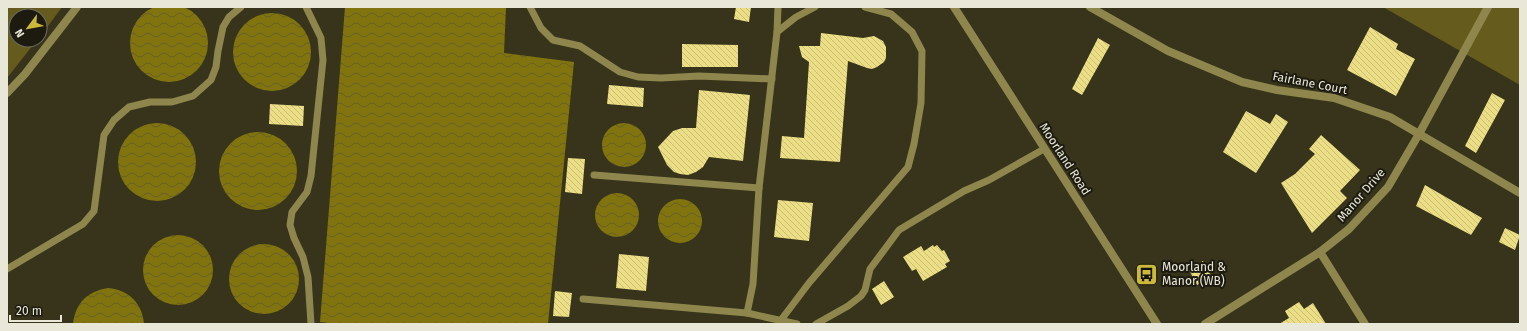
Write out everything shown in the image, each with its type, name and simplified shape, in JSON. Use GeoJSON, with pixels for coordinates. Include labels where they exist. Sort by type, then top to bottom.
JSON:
{"type":"FeatureCollection","features":[{"type":"Feature","properties":{"kind":"street"},"geometry":{"type":"LineString","coordinates":[[7,93],[25,74],[77,7]]}},
{"type":"Feature","properties":{"kind":"street","name":"Moorland Road"},"geometry":{"type":"LineString","coordinates":[[954,7],[1157,324]]}},
{"type":"Feature","properties":{"kind":"street","name":"Fairlane Court"},"geometry":{"type":"LineString","coordinates":[[1090,7],[1168,51],[1242,82],[1277,90],[1334,98],[1390,117],[1520,193]]}},
{"type":"Feature","properties":{"kind":"street","name":"Manor Drive"},"geometry":{"type":"LineString","coordinates":[[1205,324],[1320,252],[1349,229],[1388,187],[1419,134],[1488,7]]}},
{"type":"Feature","properties":{"kind":"street"},"geometry":{"type":"LineString","coordinates":[[1320,252],[1365,324]]}},
{"type":"Feature","properties":{"kind":"lane"},"geometry":{"type":"LineString","coordinates":[[7,269],[83,224],[90,217],[94,211],[104,135],[114,120],[129,107],[150,102],[172,102],[193,96],[211,80],[216,67],[223,27],[229,17],[241,7]]}},
{"type":"Feature","properties":{"kind":"lane"},"geometry":{"type":"LineString","coordinates":[[306,7],[321,38],[323,60],[311,176],[307,192],[292,212],[290,225],[303,257],[308,277],[311,324]]}},
{"type":"Feature","properties":{"kind":"lane"},"geometry":{"type":"LineString","coordinates":[[530,7],[541,28],[553,40],[580,46],[620,72],[638,76],[661,78],[698,76],[772,79]]}},
{"type":"Feature","properties":{"kind":"lane"},"geometry":{"type":"LineString","coordinates":[[747,313],[752,284],[759,188],[777,32],[778,7]]}},
{"type":"Feature","properties":{"kind":"lane"},"geometry":{"type":"LineString","coordinates":[[777,32],[796,17],[815,7]]}},
{"type":"Feature","properties":{"kind":"lane"},"geometry":{"type":"LineString","coordinates":[[780,322],[809,283],[908,167],[914,144],[921,103],[922,51],[912,32],[891,14],[865,7]]}},
{"type":"Feature","properties":{"kind":"lane"},"geometry":{"type":"LineString","coordinates":[[816,324],[848,306],[861,296],[865,290],[870,269],[899,230],[964,191],[989,180],[1044,149]]}},
{"type":"Feature","properties":{"kind":"lane"},"geometry":{"type":"LineString","coordinates":[[594,175],[759,188]]}},
{"type":"Feature","properties":{"kind":"lane"},"geometry":{"type":"LineString","coordinates":[[583,299],[747,313],[780,322],[797,324]]}},
{"type":"Feature","properties":{"kind":"shaded area"},"geometry":{"type":"Polygon","coordinates":[[[7,7],[62,7],[48,26],[48,8],[8,8],[8,48],[31,48],[7,78],[7,7]]]}},
{"type":"Feature","properties":{"kind":"shaded area"},"geometry":{"type":"Polygon","coordinates":[[[1383,7],[1520,7],[1520,85],[1383,7]]]}},
{"type":"Feature","properties":{"kind":"water"},"geometry":{"type":"Polygon","coordinates":[[[169,4],[184,7],[197,15],[205,28],[208,43],[205,58],[197,71],[184,79],[169,82],[154,79],[141,71],[133,58],[130,43],[133,28],[141,15],[154,7],[169,4]]]}},
{"type":"Feature","properties":{"kind":"water"},"geometry":{"type":"Polygon","coordinates":[[[345,7],[506,7],[504,53],[574,62],[548,324],[336,324],[320,322],[345,7]]]}},
{"type":"Feature","properties":{"kind":"water"},"geometry":{"type":"Polygon","coordinates":[[[264,13],[280,13],[294,19],[305,30],[311,44],[311,60],[305,74],[294,85],[280,91],[264,91],[250,85],[239,74],[233,60],[233,44],[239,30],[250,19],[264,13]]]}},
{"type":"Feature","properties":{"kind":"water"},"geometry":{"type":"Polygon","coordinates":[[[149,123],[165,123],[179,129],[190,140],[196,154],[196,170],[190,184],[179,195],[165,201],[149,201],[135,195],[124,184],[118,170],[118,154],[124,140],[135,129],[149,123]]]}},
{"type":"Feature","properties":{"kind":"water"},"geometry":{"type":"Polygon","coordinates":[[[624,123],[636,127],[642,133],[646,145],[642,157],[636,163],[624,167],[612,163],[606,157],[602,145],[606,133],[612,127],[624,123]]]}},
{"type":"Feature","properties":{"kind":"water"},"geometry":{"type":"Polygon","coordinates":[[[250,132],[266,132],[280,138],[291,149],[297,163],[297,179],[291,193],[280,204],[266,210],[250,210],[236,204],[225,193],[219,179],[219,163],[225,149],[236,138],[250,132]]]}},
{"type":"Feature","properties":{"kind":"water"},"geometry":{"type":"Polygon","coordinates":[[[617,193],[629,197],[635,203],[639,215],[635,227],[629,233],[617,237],[605,233],[599,227],[595,215],[599,203],[605,197],[617,193]]]}},
{"type":"Feature","properties":{"kind":"water"},"geometry":{"type":"Polygon","coordinates":[[[680,199],[692,203],[698,209],[702,221],[698,233],[692,239],[680,243],[668,239],[662,233],[658,221],[662,209],[668,203],[680,199]]]}},
{"type":"Feature","properties":{"kind":"water"},"geometry":{"type":"Polygon","coordinates":[[[171,235],[185,235],[198,241],[207,250],[213,263],[211,283],[203,295],[185,305],[171,305],[158,299],[149,290],[143,277],[143,263],[149,250],[158,241],[171,235]]]}},
{"type":"Feature","properties":{"kind":"water"},"geometry":{"type":"Polygon","coordinates":[[[257,244],[271,244],[284,250],[293,259],[299,272],[297,292],[289,304],[271,314],[257,314],[244,308],[235,299],[229,286],[229,272],[235,259],[244,250],[257,244]]]}},
{"type":"Feature","properties":{"kind":"water"},"geometry":{"type":"Polygon","coordinates":[[[108,288],[122,292],[133,299],[140,310],[144,324],[73,324],[76,310],[84,299],[94,292],[108,288]]]}},
{"type":"Feature","properties":{"kind":"building"},"geometry":{"type":"Polygon","coordinates":[[[736,7],[751,7],[749,22],[734,19],[736,7]]]}},
{"type":"Feature","properties":{"kind":"building"},"geometry":{"type":"Polygon","coordinates":[[[1370,27],[1398,44],[1396,49],[1415,59],[1396,96],[1347,70],[1370,27]]]}},
{"type":"Feature","properties":{"kind":"building"},"geometry":{"type":"Polygon","coordinates":[[[821,33],[863,38],[874,36],[883,41],[886,47],[886,58],[884,62],[872,69],[848,61],[840,162],[780,158],[782,136],[804,138],[809,62],[802,57],[799,46],[820,46],[821,33]]]}},
{"type":"Feature","properties":{"kind":"building"},"geometry":{"type":"Polygon","coordinates":[[[1098,38],[1110,45],[1082,95],[1072,89],[1098,38]]]}},
{"type":"Feature","properties":{"kind":"building"},"geometry":{"type":"Polygon","coordinates":[[[682,44],[738,45],[738,67],[682,67],[682,44]]]}},
{"type":"Feature","properties":{"kind":"building"},"geometry":{"type":"Polygon","coordinates":[[[609,85],[644,88],[643,107],[607,104],[609,85]]]}},
{"type":"Feature","properties":{"kind":"building"},"geometry":{"type":"Polygon","coordinates":[[[699,90],[750,95],[743,161],[709,157],[703,167],[696,172],[688,175],[680,174],[674,172],[667,165],[658,147],[673,131],[682,128],[696,128],[699,90]]]}},
{"type":"Feature","properties":{"kind":"building"},"geometry":{"type":"Polygon","coordinates":[[[1492,93],[1505,100],[1476,153],[1465,146],[1492,93]]]}},
{"type":"Feature","properties":{"kind":"building"},"geometry":{"type":"Polygon","coordinates":[[[270,104],[304,106],[303,126],[269,124],[270,104]]]}},
{"type":"Feature","properties":{"kind":"building"},"geometry":{"type":"Polygon","coordinates":[[[1246,111],[1270,124],[1276,114],[1288,122],[1256,173],[1223,152],[1246,111]]]}},
{"type":"Feature","properties":{"kind":"building"},"geometry":{"type":"Polygon","coordinates":[[[1321,135],[1360,170],[1340,191],[1347,198],[1312,233],[1281,183],[1295,174],[1315,154],[1309,149],[1321,135]]]}},
{"type":"Feature","properties":{"kind":"building"},"geometry":{"type":"Polygon","coordinates":[[[568,158],[585,159],[582,194],[565,192],[568,158]]]}},
{"type":"Feature","properties":{"kind":"building"},"geometry":{"type":"Polygon","coordinates":[[[1425,185],[1482,218],[1471,235],[1416,206],[1425,185]]]}},
{"type":"Feature","properties":{"kind":"building"},"geometry":{"type":"Polygon","coordinates":[[[778,200],[813,203],[809,241],[774,237],[778,200]]]}},
{"type":"Feature","properties":{"kind":"building"},"geometry":{"type":"Polygon","coordinates":[[[1505,228],[1520,235],[1515,250],[1499,242],[1505,228]]]}},
{"type":"Feature","properties":{"kind":"building"},"geometry":{"type":"Polygon","coordinates":[[[933,245],[934,247],[937,245],[942,251],[944,250],[950,261],[945,264],[947,267],[923,281],[916,269],[912,271],[903,257],[921,246],[924,251],[933,245]]]}},
{"type":"Feature","properties":{"kind":"building"},"geometry":{"type":"Polygon","coordinates":[[[619,254],[649,257],[646,291],[616,288],[619,254]]]}},
{"type":"Feature","properties":{"kind":"building"},"geometry":{"type":"Polygon","coordinates":[[[1203,261],[1212,277],[1197,285],[1189,270],[1203,261]]]}},
{"type":"Feature","properties":{"kind":"building"},"geometry":{"type":"Polygon","coordinates":[[[884,281],[894,297],[881,305],[872,289],[884,281]]]}},
{"type":"Feature","properties":{"kind":"building"},"geometry":{"type":"Polygon","coordinates":[[[555,291],[572,293],[569,317],[553,316],[555,291]]]}},
{"type":"Feature","properties":{"kind":"building"},"geometry":{"type":"Polygon","coordinates":[[[1299,302],[1304,309],[1313,303],[1326,324],[1279,324],[1289,318],[1285,311],[1299,302]]]}},
{"type":"Feature","properties":{"kind":"place","name":"Moorland & Manor (WB)"},"geometry":{"type":"Point","coordinates":[1146,274]}}]}
